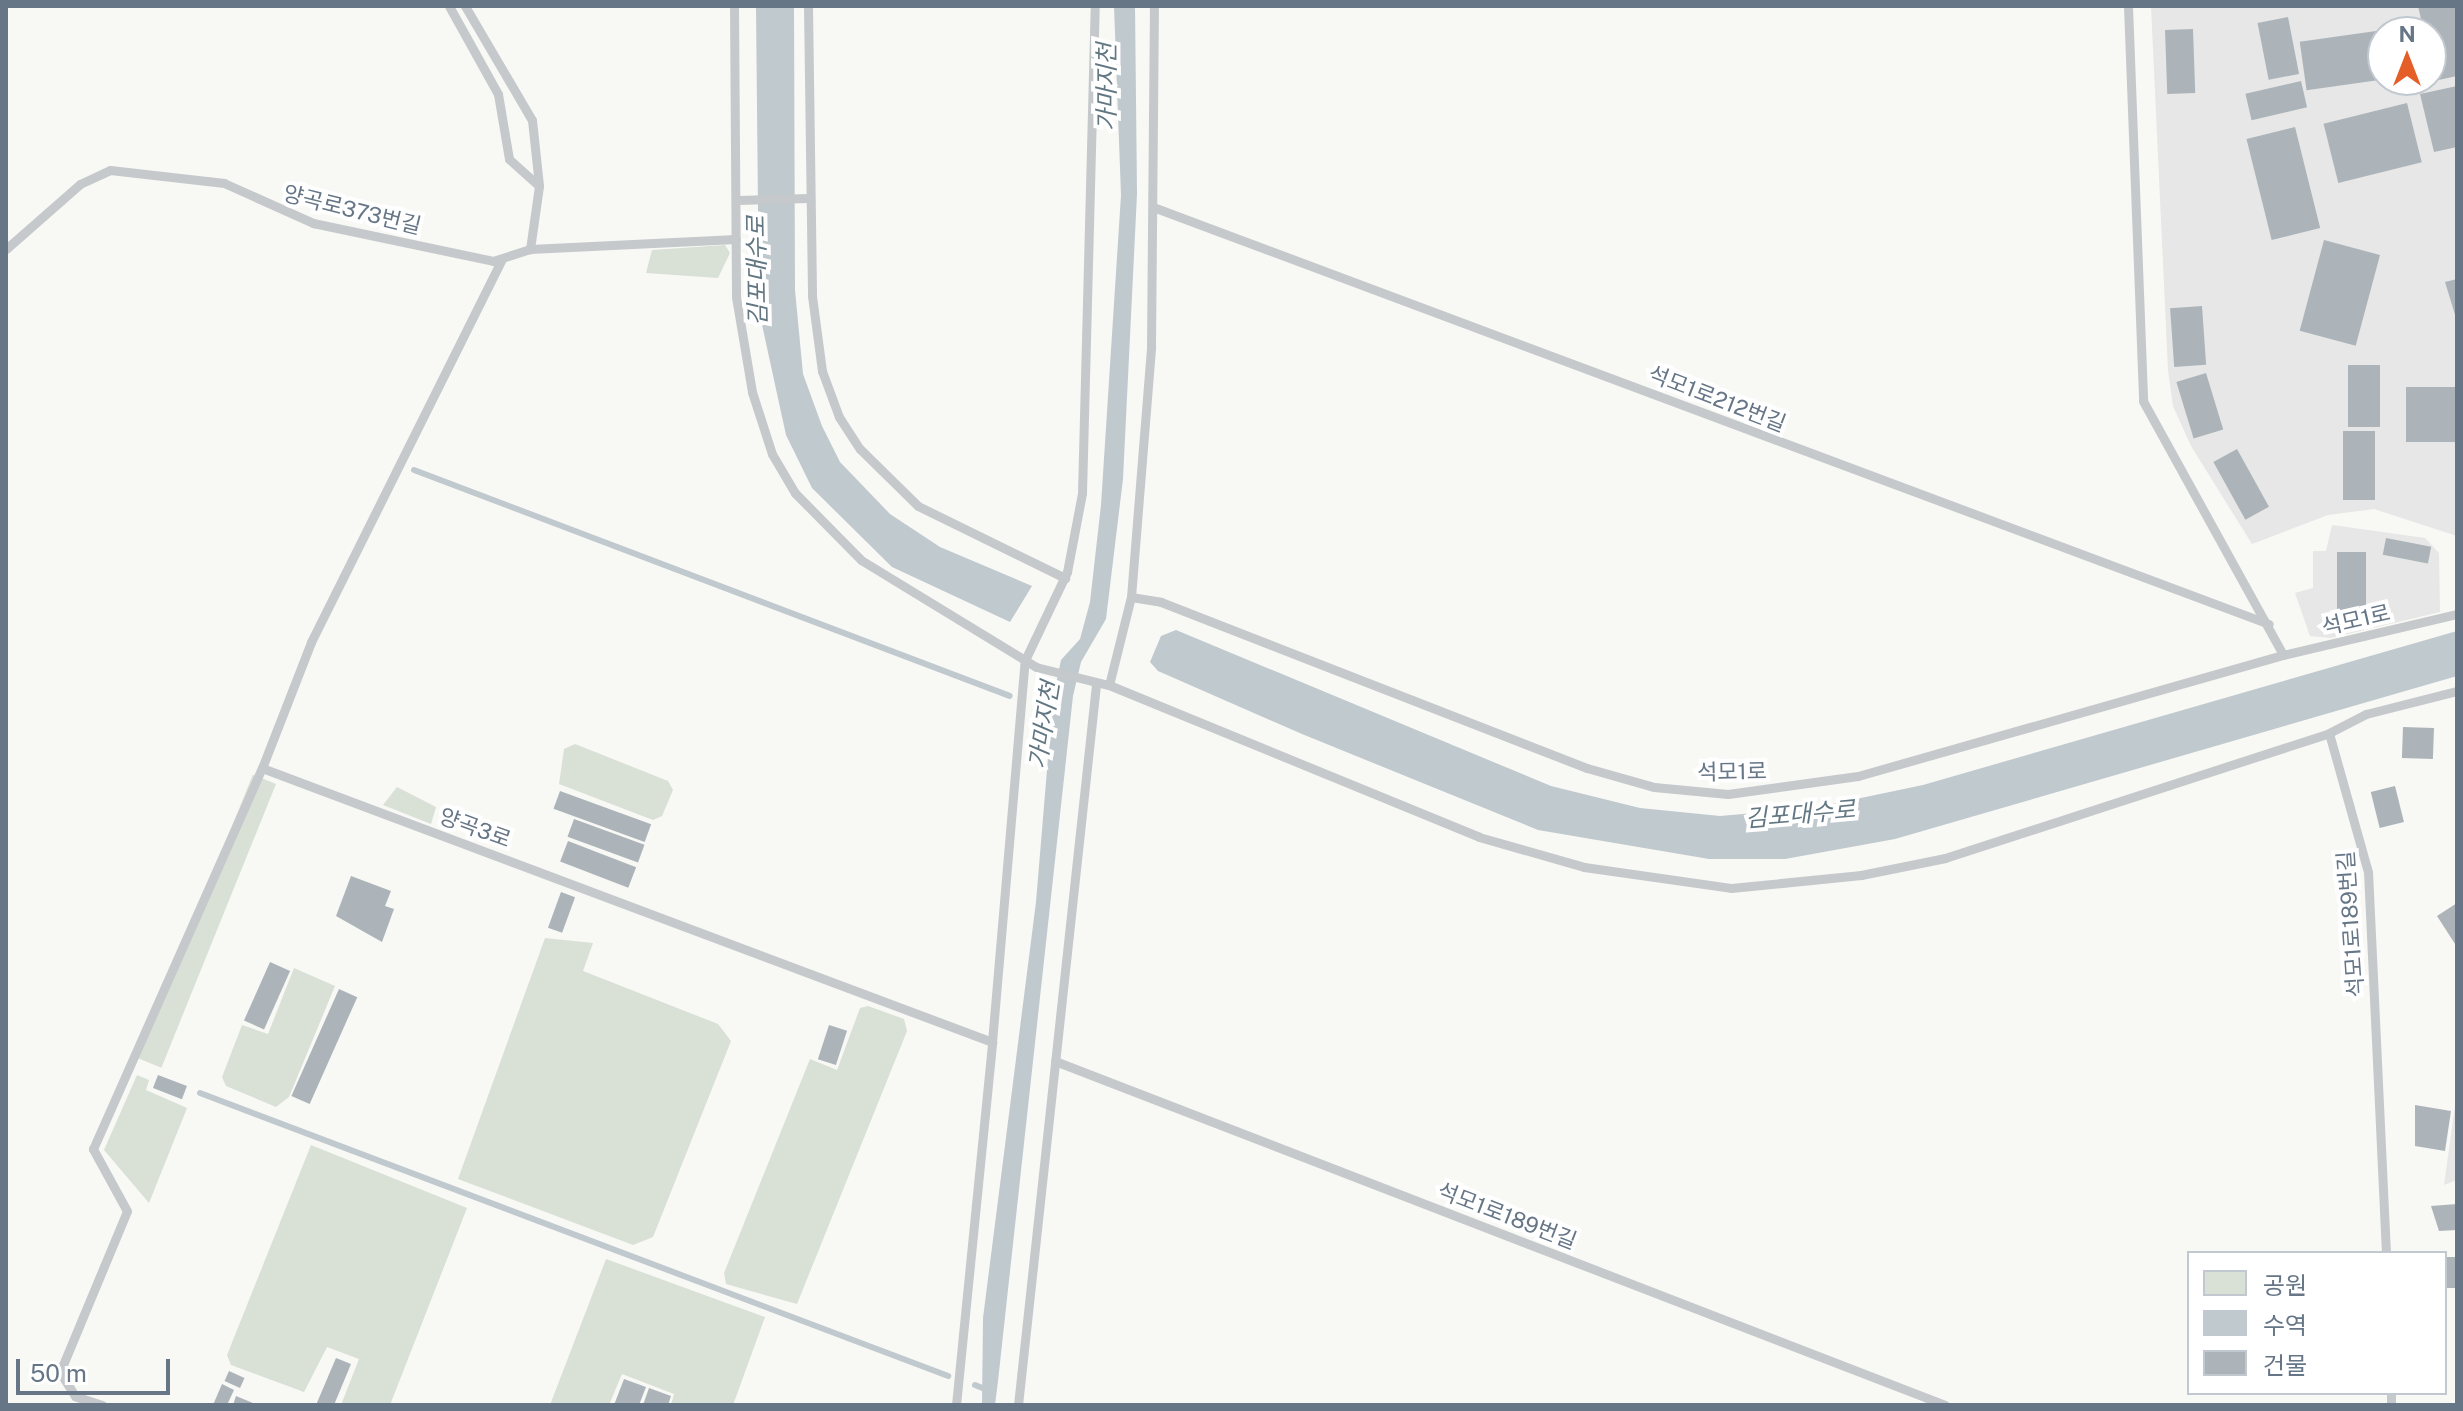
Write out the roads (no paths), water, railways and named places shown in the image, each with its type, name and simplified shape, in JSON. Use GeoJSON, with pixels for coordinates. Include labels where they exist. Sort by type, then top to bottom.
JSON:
{"type":"FeatureCollection","features":[{"type":"Feature","properties":{"kind":"lane"},"geometry":{"type":"LineString","coordinates":[[449,6],[498,94],[509,159],[539,186]]}},
{"type":"Feature","properties":{"kind":"lane"},"geometry":{"type":"LineString","coordinates":[[465,6],[532,120],[539,186],[530,249]]}},
{"type":"Feature","properties":{"kind":"lane"},"geometry":{"type":"LineString","coordinates":[[734,6],[742,200],[736,239],[736,297],[752,392],[772,454],[795,493],[886,579],[1036,667],[1092,685],[1109,685],[1479,837],[1584,867],[1751,889],[1945,858],[2329,733],[2366,714],[2457,691]]}},
{"type":"Feature","properties":{"kind":"lane"},"geometry":{"type":"LineString","coordinates":[[808,6],[804,198],[817,350],[849,435],[918,506],[1065,578]]}},
{"type":"Feature","properties":{"kind":"lane"},"geometry":{"type":"LineString","coordinates":[[956,1405],[1025,660],[1065,578],[1088,420],[1095,6]]}},
{"type":"Feature","properties":{"kind":"lane"},"geometry":{"type":"LineString","coordinates":[[1109,685],[1131,597],[1147,440],[1154,6]]}},
{"type":"Feature","properties":{"kind":"lane"},"geometry":{"type":"LineString","coordinates":[[2128,6],[2143,401],[2269,624],[2283,655]]}},
{"type":"Feature","properties":{"kind":"lane","name":"양곡로373번길"},"geometry":{"type":"LineString","coordinates":[[6,249],[80,184],[110,170],[224,183],[313,223],[501,261]]}},
{"type":"Feature","properties":{"kind":"lane"},"geometry":{"type":"LineString","coordinates":[[742,200],[804,198]]}},
{"type":"Feature","properties":{"kind":"lane","name":"석모1로212번길"},"geometry":{"type":"LineString","coordinates":[[1153,207],[2269,624]]}},
{"type":"Feature","properties":{"kind":"lane"},"geometry":{"type":"LineString","coordinates":[[102,1405],[75,1396],[60,1372],[127,1211],[93,1149],[262,768],[311,642],[501,261],[530,249],[736,239]]}},
{"type":"Feature","properties":{"kind":"lane","name":"석모1로"},"geometry":{"type":"LineString","coordinates":[[1131,597],[1180,607],[1587,768],[1699,793],[1858,776],[2283,655],[2457,614]]}},
{"type":"Feature","properties":{"kind":"lane"},"geometry":{"type":"LineString","coordinates":[[1018,1405],[1092,685]]}},
{"type":"Feature","properties":{"kind":"lane","name":"석모1로189번길"},"geometry":{"type":"LineString","coordinates":[[2329,733],[2368,872],[2386,1251]]}},
{"type":"Feature","properties":{"kind":"lane","name":"양곡3로"},"geometry":{"type":"LineString","coordinates":[[262,768],[992,1042]]}},
{"type":"Feature","properties":{"kind":"lane","name":"석모1로189번길"},"geometry":{"type":"LineString","coordinates":[[1055,1061],[1945,1405]]}},
{"type":"Feature","properties":{"kind":"water"},"geometry":{"type":"Polygon","coordinates":[[[756,6],[794,6],[795,290],[803,374],[822,426],[840,462],[890,514],[940,547],[1032,586],[1010,622],[892,567],[812,488],[786,435],[759,311],[756,6]]]}},
{"type":"Feature","properties":{"kind":"water"},"geometry":{"type":"Polygon","coordinates":[[[1114,6],[1135,6],[1137,194],[1123,479],[1106,619],[1081,662],[1073,696],[995,1405],[982,1405],[983,1318],[1036,902],[1053,698],[1061,660],[1080,639],[1090,602],[1101,505],[1121,195],[1114,6]]]}},
{"type":"Feature","properties":{"kind":"water","name":"김포대수로"},"geometry":{"type":"Polygon","coordinates":[[[1176,630],[1551,786],[1640,808],[1720,816],[1813,808],[1923,785],[2457,631],[2457,676],[1895,839],[1785,859],[1709,859],[1538,830],[1302,734],[1158,671],[1150,662],[1161,636],[1176,630]]]}},
{"type":"Feature","properties":{"kind":"waterway"},"geometry":{"type":"LineString","coordinates":[[414,470],[1010,696]]}},
{"type":"Feature","properties":{"kind":"waterway","name":"가마지천"},"geometry":{"type":"LineString","coordinates":[[1042,708],[1057,714]]}},
{"type":"Feature","properties":{"kind":"waterway"},"geometry":{"type":"LineString","coordinates":[[200,1093],[948,1376]]}},
{"type":"Feature","properties":{"kind":"waterway"},"geometry":{"type":"LineString","coordinates":[[975,1385],[990,1391]]}}]}
